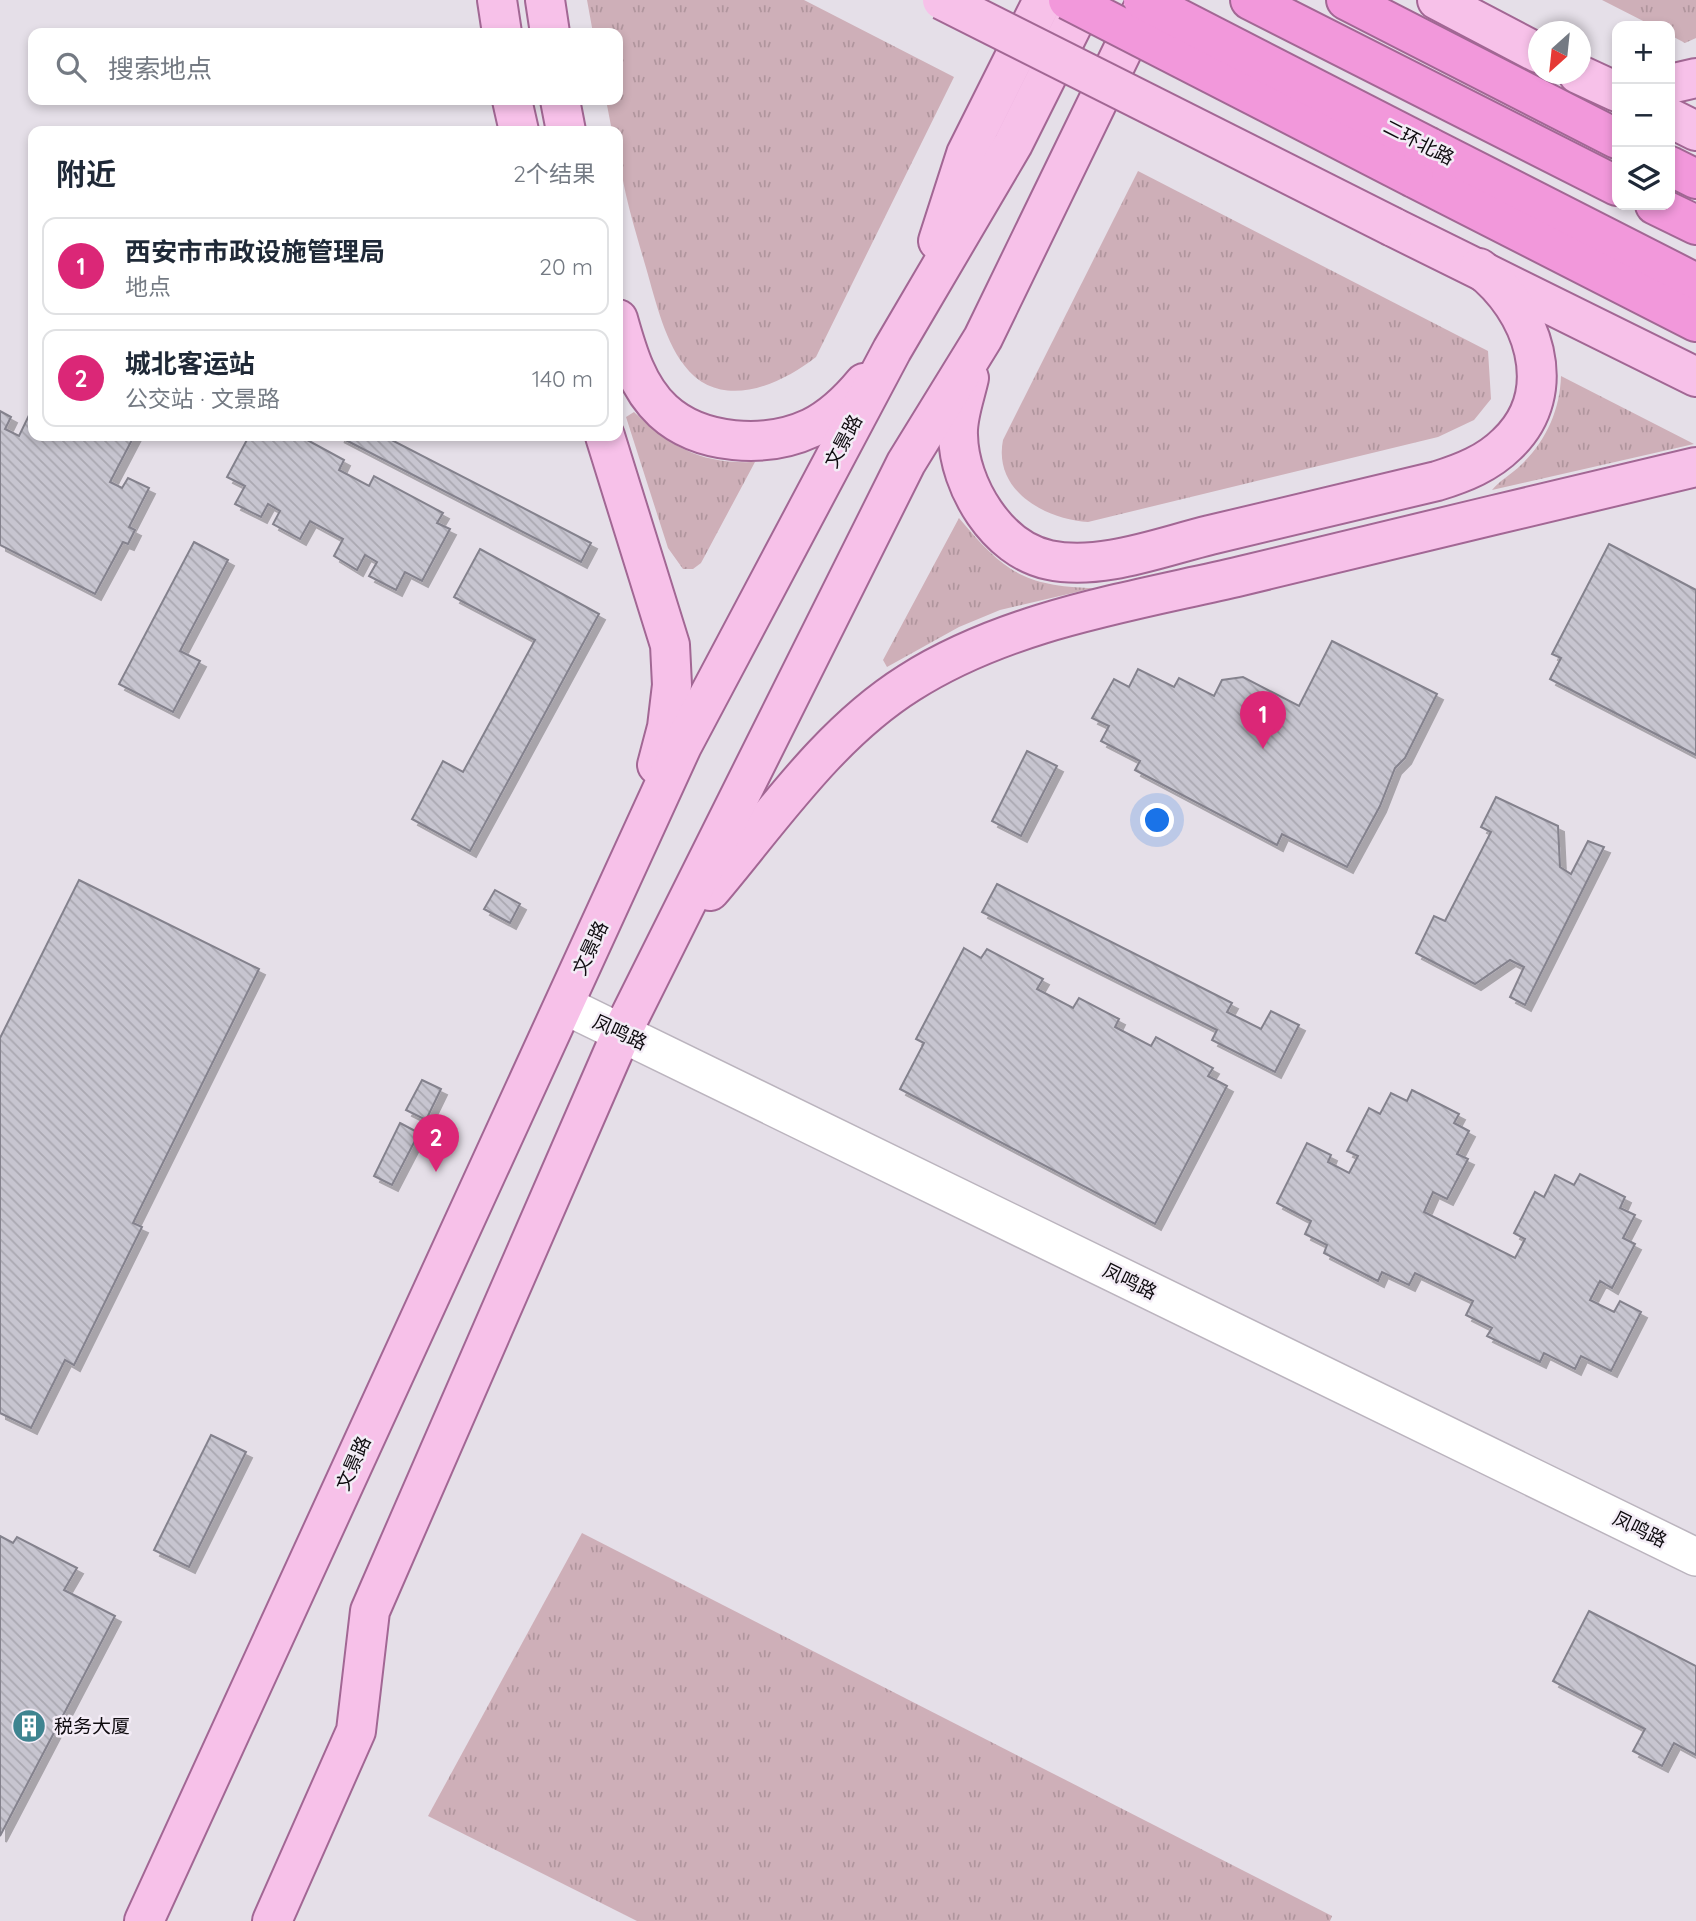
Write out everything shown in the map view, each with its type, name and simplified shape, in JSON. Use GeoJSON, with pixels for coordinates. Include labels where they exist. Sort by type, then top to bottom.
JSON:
{"type":"FeatureCollection","features":[{"type":"Feature","properties":{"kind":"highway"},"geometry":{"type":"LineString","coordinates":[[1068,0],[1422,162],[1696,322]]}},
{"type":"Feature","properties":{"kind":"highway","name":"二环北路"},"geometry":{"type":"LineString","coordinates":[[1145,0],[1422,162],[1696,283]]}},
{"type":"Feature","properties":{"kind":"highway"},"geometry":{"type":"LineString","coordinates":[[1250,0],[1612,183]]}},
{"type":"Feature","properties":{"kind":"highway"},"geometry":{"type":"LineString","coordinates":[[1346,0],[1612,136]]}},
{"type":"Feature","properties":{"kind":"highway"},"geometry":{"type":"LineString","coordinates":[[1675,168],[1696,179]]}},
{"type":"Feature","properties":{"kind":"highway"},"geometry":{"type":"LineString","coordinates":[[1665,210],[1696,225]]}},
{"type":"Feature","properties":{"kind":"main road"},"geometry":{"type":"LineString","coordinates":[[497,0],[501,28]]}},
{"type":"Feature","properties":{"kind":"main road"},"geometry":{"type":"LineString","coordinates":[[545,0],[549,28]]}},
{"type":"Feature","properties":{"kind":"main road"},"geometry":{"type":"LineString","coordinates":[[942,0],[1696,377]]}},
{"type":"Feature","properties":{"kind":"main road"},"geometry":{"type":"LineString","coordinates":[[915,312],[966,154],[1043,0]]}},
{"type":"Feature","properties":{"kind":"main road","name":"文景路"},"geometry":{"type":"LineString","coordinates":[[144,1921],[682,746],[892,350],[1013,144],[1085,0]]}},
{"type":"Feature","properties":{"kind":"main road"},"geometry":{"type":"LineString","coordinates":[[272,1921],[356,1731],[370,1611],[622,1032],[671,939],[906,463],[983,338],[1145,0]]}},
{"type":"Feature","properties":{"kind":"main road"},"geometry":{"type":"LineString","coordinates":[[1012,277],[1098,157],[1177,0]]}},
{"type":"Feature","properties":{"kind":"main road"},"geometry":{"type":"LineString","coordinates":[[1437,0],[1528,47]]}},
{"type":"Feature","properties":{"kind":"main road"},"geometry":{"type":"LineString","coordinates":[[1591,76],[1612,80]]}},
{"type":"Feature","properties":{"kind":"main road"},"geometry":{"type":"LineString","coordinates":[[1675,83],[1696,78]]}},
{"type":"Feature","properties":{"kind":"main road"},"geometry":{"type":"LineString","coordinates":[[1591,79],[1612,90]]}},
{"type":"Feature","properties":{"kind":"main road"},"geometry":{"type":"LineString","coordinates":[[514,105],[518,126]]}},
{"type":"Feature","properties":{"kind":"main road"},"geometry":{"type":"LineString","coordinates":[[561,105],[565,126]]}},
{"type":"Feature","properties":{"kind":"main road"},"geometry":{"type":"LineString","coordinates":[[1675,120],[1696,131]]}},
{"type":"Feature","properties":{"kind":"main road"},"geometry":{"type":"LineString","coordinates":[[983,338],[962,407],[958,434],[961,458],[976,498],[997,528],[1025,552],[1048,560],[1100,560],[1437,481],[1465,472],[1493,456],[1509,443],[1523,424],[1537,384],[1536,362],[1533,342],[1522,316],[1508,293],[1479,268]]}},
{"type":"Feature","properties":{"kind":"main road"},"geometry":{"type":"LineString","coordinates":[[623,334],[638,377],[662,410],[704,434],[740,441],[792,435],[813,427],[858,390],[892,350]]}},
{"type":"Feature","properties":{"kind":"main road"},"geometry":{"type":"LineString","coordinates":[[607,441],[670,645],[672,685],[667,727],[629,863]]}},
{"type":"Feature","properties":{"kind":"main road"},"geometry":{"type":"LineString","coordinates":[[671,939],[816,764],[867,716],[906,685],[963,653],[1014,634],[1093,611],[1696,467]]}},
{"type":"Feature","properties":{"kind":"street","name":"凤鸣路"},"geometry":{"type":"LineString","coordinates":[[564,1005],[1696,1557]]}},
{"type":"Feature","properties":{"kind":"green space"},"geometry":{"type":"Polygon","coordinates":[[[587,0],[804,0],[954,77],[816,357],[801,368],[767,385],[731,391],[714,388],[698,379],[677,354],[665,329],[630,213],[623,181],[623,126],[611,126],[607,105],[623,105],[623,28],[592,28],[587,0]]]}},
{"type":"Feature","properties":{"kind":"green space"},"geometry":{"type":"Polygon","coordinates":[[[1602,0],[1696,0],[1696,38],[1685,43],[1675,38],[1675,21],[1643,21],[1602,0]]]}},
{"type":"Feature","properties":{"kind":"green space"},"geometry":{"type":"Polygon","coordinates":[[[1138,171],[1488,351],[1491,399],[1474,420],[1438,437],[1088,522],[1055,515],[1026,499],[1014,488],[1006,474],[1002,458],[1003,440],[1138,171]]]}},
{"type":"Feature","properties":{"kind":"green space"},"geometry":{"type":"Polygon","coordinates":[[[1561,376],[1694,444],[1492,490],[1538,446],[1558,401],[1561,376]]]}},
{"type":"Feature","properties":{"kind":"green space"},"geometry":{"type":"Polygon","coordinates":[[[634,412],[662,435],[688,451],[718,460],[755,462],[701,563],[693,569],[683,569],[668,548],[626,417],[634,412]]]}},
{"type":"Feature","properties":{"kind":"green space"},"geometry":{"type":"Polygon","coordinates":[[[959,518],[989,551],[1017,572],[1050,584],[1094,588],[1000,610],[959,627],[887,667],[883,660],[959,518]]]}},
{"type":"Feature","properties":{"kind":"green space"},"geometry":{"type":"Polygon","coordinates":[[[582,1533],[1332,1916],[1330,1921],[637,1921],[428,1816],[582,1533]]]}},
{"type":"Feature","properties":{"kind":"building"},"geometry":{"type":"Polygon","coordinates":[[[0,411],[11,417],[5,429],[19,436],[28,417],[28,441],[131,441],[110,482],[122,488],[128,478],[149,488],[129,527],[135,530],[128,544],[123,542],[95,594],[0,545],[0,411]]]}},
{"type":"Feature","properties":{"kind":"building"},"geometry":{"type":"Polygon","coordinates":[[[246,441],[309,441],[344,460],[339,470],[369,486],[374,476],[443,513],[437,523],[450,529],[422,581],[405,572],[396,590],[369,576],[377,562],[365,555],[357,570],[334,556],[343,539],[310,521],[300,539],[273,524],[280,511],[268,504],[261,517],[235,504],[245,486],[227,477],[246,441]]]}},
{"type":"Feature","properties":{"kind":"building"},"geometry":{"type":"Polygon","coordinates":[[[348,441],[394,441],[591,543],[581,562],[348,441]]]}},
{"type":"Feature","properties":{"kind":"building"},"geometry":{"type":"Polygon","coordinates":[[[194,542],[228,560],[180,651],[200,661],[173,712],[119,684],[194,542]]]}},
{"type":"Feature","properties":{"kind":"building"},"geometry":{"type":"Polygon","coordinates":[[[1609,544],[1696,590],[1696,755],[1550,679],[1561,658],[1552,654],[1609,544]]]}},
{"type":"Feature","properties":{"kind":"building"},"geometry":{"type":"Polygon","coordinates":[[[480,549],[599,614],[470,851],[412,819],[443,761],[463,772],[535,640],[454,597],[480,549]]]}},
{"type":"Feature","properties":{"kind":"building"},"geometry":{"type":"Polygon","coordinates":[[[1332,641],[1437,694],[1405,758],[1395,768],[1380,806],[1347,867],[1282,834],[1277,845],[1135,770],[1140,761],[1101,741],[1109,726],[1092,718],[1114,679],[1129,687],[1138,669],[1174,687],[1179,678],[1214,696],[1222,680],[1243,677],[1299,706],[1332,641]]]}},
{"type":"Feature","properties":{"kind":"building"},"geometry":{"type":"Polygon","coordinates":[[[1027,751],[1057,766],[1021,836],[992,821],[1027,751]]]}},
{"type":"Feature","properties":{"kind":"building"},"geometry":{"type":"Polygon","coordinates":[[[1496,797],[1558,826],[1560,867],[1571,874],[1588,841],[1604,847],[1525,1005],[1510,997],[1524,967],[1510,960],[1475,984],[1416,953],[1434,916],[1445,921],[1491,832],[1481,827],[1496,797]]]}},
{"type":"Feature","properties":{"kind":"building"},"geometry":{"type":"Polygon","coordinates":[[[79,880],[259,969],[133,1223],[142,1227],[74,1365],[65,1360],[31,1428],[0,1413],[0,1038],[79,880]]]}},
{"type":"Feature","properties":{"kind":"building"},"geometry":{"type":"Polygon","coordinates":[[[997,884],[1232,1003],[1227,1012],[1261,1029],[1271,1011],[1299,1025],[1275,1072],[1212,1040],[1217,1030],[982,912],[997,884]]]}},
{"type":"Feature","properties":{"kind":"building"},"geometry":{"type":"Polygon","coordinates":[[[495,890],[520,904],[510,923],[484,909],[495,890]]]}},
{"type":"Feature","properties":{"kind":"building"},"geometry":{"type":"Polygon","coordinates":[[[964,948],[981,958],[987,949],[1043,979],[1037,989],[1073,1008],[1079,998],[1119,1019],[1115,1027],[1151,1046],[1156,1037],[1213,1068],[1208,1076],[1227,1086],[1155,1224],[900,1089],[924,1043],[916,1039],[964,948]]]}},
{"type":"Feature","properties":{"kind":"building"},"geometry":{"type":"Polygon","coordinates":[[[422,1080],[441,1089],[426,1120],[406,1110],[422,1080]]]}},
{"type":"Feature","properties":{"kind":"building"},"geometry":{"type":"Polygon","coordinates":[[[1412,1090],[1459,1114],[1454,1123],[1469,1131],[1457,1154],[1468,1159],[1447,1199],[1433,1192],[1424,1212],[1515,1258],[1525,1239],[1514,1233],[1535,1192],[1544,1197],[1555,1175],[1574,1185],[1580,1174],[1625,1197],[1620,1208],[1635,1215],[1623,1238],[1635,1244],[1612,1288],[1600,1281],[1590,1300],[1614,1312],[1620,1301],[1641,1312],[1611,1371],[1581,1356],[1575,1369],[1544,1353],[1540,1362],[1487,1336],[1492,1328],[1466,1315],[1473,1301],[1415,1273],[1409,1285],[1382,1272],[1378,1281],[1324,1253],[1327,1245],[1305,1234],[1311,1221],[1277,1203],[1307,1143],[1331,1155],[1328,1162],[1349,1173],[1358,1156],[1347,1151],[1369,1108],[1380,1114],[1391,1093],[1407,1101],[1412,1090]]]}},
{"type":"Feature","properties":{"kind":"building"},"geometry":{"type":"Polygon","coordinates":[[[400,1123],[419,1133],[392,1185],[374,1176],[400,1123]]]}},
{"type":"Feature","properties":{"kind":"building"},"geometry":{"type":"Polygon","coordinates":[[[211,1435],[246,1452],[189,1567],[154,1550],[211,1435]]]}},
{"type":"Feature","properties":{"kind":"building","name":"税务大厦"},"geometry":{"type":"Polygon","coordinates":[[[0,1536],[13,1543],[17,1537],[77,1568],[64,1590],[115,1616],[0,1836],[0,1536]]]}},
{"type":"Feature","properties":{"kind":"building"},"geometry":{"type":"Polygon","coordinates":[[[1589,1611],[1696,1666],[1696,1755],[1674,1743],[1662,1766],[1633,1751],[1645,1729],[1553,1681],[1589,1611]]]}},
{"type":"Feature","properties":{"kind":"place","name":"西安市市政设施管理局"},"geometry":{"type":"Point","coordinates":[1263,749]}},
{"type":"Feature","properties":{"kind":"place","name":"城北客运站"},"geometry":{"type":"Point","coordinates":[436,1172]}},
{"type":"Feature","properties":{"kind":"place","name":"税务大厦"},"geometry":{"type":"Point","coordinates":[29,1726]}}]}
